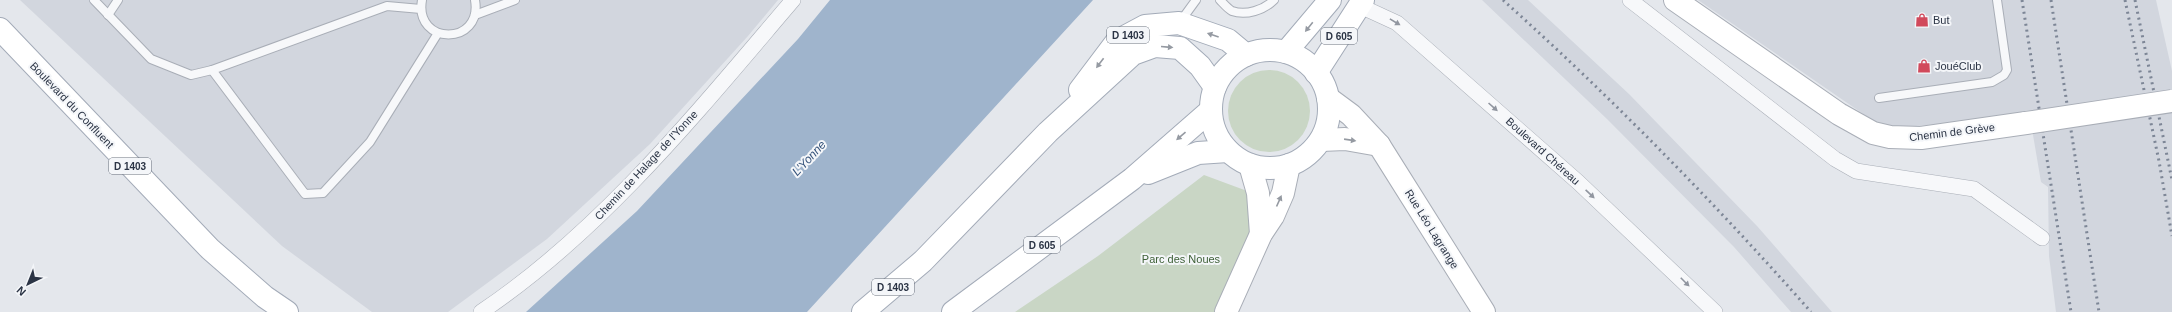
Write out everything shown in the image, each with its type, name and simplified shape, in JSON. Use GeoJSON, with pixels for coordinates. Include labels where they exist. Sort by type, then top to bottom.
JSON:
{"type":"FeatureCollection","features":[{"type":"Feature","properties":{"kind":"main road","name":"D 605"},"geometry":{"type":"LineString","coordinates":[[1286,52],[1330,0]]}},
{"type":"Feature","properties":{"kind":"main road","name":"Chemin de Grève"},"geometry":{"type":"LineString","coordinates":[[1675,0],[1839,114],[1873,133],[1890,137],[1921,138],[2172,101]]}},
{"type":"Feature","properties":{"kind":"main road","name":"D 605"},"geometry":{"type":"LineString","coordinates":[[1316,73],[1362,3]]}},
{"type":"Feature","properties":{"kind":"main road","name":"D 1403"},"geometry":{"type":"LineString","coordinates":[[1048,132],[1117,41],[1145,26],[1179,23],[1228,40],[1246,55]]}},
{"type":"Feature","properties":{"kind":"main road","name":"Boulevard du Confluent"},"geometry":{"type":"LineString","coordinates":[[0,29],[210,249],[265,297],[287,312]]}},
{"type":"Feature","properties":{"kind":"main road","name":"D 1403"},"geometry":{"type":"LineString","coordinates":[[864,312],[922,262],[1048,132],[1133,54],[1155,46],[1180,48],[1200,66],[1215,87]]}},
{"type":"Feature","properties":{"kind":"main road"},"geometry":{"type":"LineString","coordinates":[[1266,50],[1286,52],[1303,60],[1316,73],[1328,98],[1328,119],[1320,140],[1302,159],[1289,165],[1276,168],[1250,165],[1228,151],[1219,139],[1213,125],[1211,110],[1215,87],[1222,74],[1233,63],[1246,55],[1266,50]]}},
{"type":"Feature","properties":{"kind":"main road","name":"Rue Léo Lagrange"},"geometry":{"type":"LineString","coordinates":[[1328,98],[1351,115],[1379,145],[1484,312]]}},
{"type":"Feature","properties":{"kind":"main road","name":"D 605"},"geometry":{"type":"LineString","coordinates":[[953,312],[1132,179],[1211,110]]}},
{"type":"Feature","properties":{"kind":"main road"},"geometry":{"type":"LineString","coordinates":[[1320,140],[1345,139],[1379,145]]}},
{"type":"Feature","properties":{"kind":"main road","name":"D 605"},"geometry":{"type":"LineString","coordinates":[[1132,179],[1198,153],[1228,151]]}},
{"type":"Feature","properties":{"kind":"main road"},"geometry":{"type":"LineString","coordinates":[[1250,165],[1258,193],[1261,234]]}},
{"type":"Feature","properties":{"kind":"main road"},"geometry":{"type":"LineString","coordinates":[[1226,312],[1261,234],[1273,216],[1283,193],[1289,165]]}},
{"type":"Feature","properties":{"kind":"street","name":"Chemin de Halage de l'Yonne"},"geometry":{"type":"LineString","coordinates":[[482,312],[586,228],[671,140],[793,0]]}},
{"type":"Feature","properties":{"kind":"street"},"geometry":{"type":"LineString","coordinates":[[1630,0],[1835,159],[1856,171],[1974,189],[2042,238]]}},
{"type":"Feature","properties":{"kind":"street","name":"Boulevard Chéreau"},"geometry":{"type":"LineString","coordinates":[[1362,3],[1397,23],[1578,182],[1715,312]]}},
{"type":"Feature","properties":{"kind":"lane"},"geometry":{"type":"LineString","coordinates":[[94,0],[151,59],[191,75],[212,70],[387,6],[421,9]]}},
{"type":"Feature","properties":{"kind":"lane"},"geometry":{"type":"LineString","coordinates":[[108,15],[118,0]]}},
{"type":"Feature","properties":{"kind":"lane"},"geometry":{"type":"LineString","coordinates":[[422,0],[421,9],[426,23],[438,33],[453,34],[460,32],[472,22],[475,15],[475,0]]}},
{"type":"Feature","properties":{"kind":"lane"},"geometry":{"type":"LineString","coordinates":[[475,15],[515,0]]}},
{"type":"Feature","properties":{"kind":"lane"},"geometry":{"type":"LineString","coordinates":[[1179,23],[1196,0]]}},
{"type":"Feature","properties":{"kind":"lane"},"geometry":{"type":"LineString","coordinates":[[1220,0],[1232,11],[1244,13],[1258,10],[1269,5],[1274,0]]}},
{"type":"Feature","properties":{"kind":"lane"},"geometry":{"type":"LineString","coordinates":[[1879,98],[1992,82],[2004,75],[2007,70],[1997,0]]}},
{"type":"Feature","properties":{"kind":"lane"},"geometry":{"type":"LineString","coordinates":[[212,70],[305,194],[323,193],[370,142],[438,33]]}},
{"type":"Feature","properties":{"kind":"shaded area"},"geometry":{"type":"Polygon","coordinates":[[[20,0],[778,0],[748,36],[650,144],[547,239],[448,312],[372,312],[282,246],[20,0]]]}},
{"type":"Feature","properties":{"kind":"shaded area"},"geometry":{"type":"Polygon","coordinates":[[[1482,0],[1528,0],[1629,94],[1757,226],[1832,312],[1791,312],[1734,247],[1607,119],[1482,0]]]}},
{"type":"Feature","properties":{"kind":"shaded area"},"geometry":{"type":"Polygon","coordinates":[[[1698,0],[2156,0],[2172,71],[2172,95],[2030,115],[1885,129],[1698,0]]]}},
{"type":"Feature","properties":{"kind":"shaded area"},"geometry":{"type":"Polygon","coordinates":[[[2172,112],[2172,312],[2056,312],[2049,256],[2048,187],[2041,182],[2032,129],[2172,112]]]}},
{"type":"Feature","properties":{"kind":"green space"},"geometry":{"type":"Polygon","coordinates":[[[1269,70],[1285,73],[1298,82],[1307,95],[1310,111],[1307,127],[1298,140],[1285,149],[1269,152],[1253,149],[1240,140],[1231,127],[1228,111],[1231,95],[1240,82],[1253,73],[1269,70]]]}},
{"type":"Feature","properties":{"kind":"green space","name":"Parc des Noues"},"geometry":{"type":"Polygon","coordinates":[[[1204,175],[1266,198],[1215,312],[1015,312],[1098,256],[1204,175]]]}},
{"type":"Feature","properties":{"kind":"water","name":"L'Yonne"},"geometry":{"type":"Polygon","coordinates":[[[830,0],[1093,0],[807,312],[526,312],[637,211],[798,39],[830,0]]]}},
{"type":"Feature","properties":{"kind":"railway"},"geometry":{"type":"LineString","coordinates":[[1503,0],[1544,37],[1662,152],[1700,191],[1811,312]]}},
{"type":"Feature","properties":{"kind":"railway"},"geometry":{"type":"LineString","coordinates":[[2022,0],[2071,312]]}},
{"type":"Feature","properties":{"kind":"railway"},"geometry":{"type":"LineString","coordinates":[[2051,0],[2099,312]]}},
{"type":"Feature","properties":{"kind":"railway"},"geometry":{"type":"LineString","coordinates":[[2125,0],[2159,161],[2172,236]]}},
{"type":"Feature","properties":{"kind":"railway"},"geometry":{"type":"LineString","coordinates":[[2135,0],[2172,180]]}},
{"type":"Feature","properties":{"kind":"place","name":"But"},"geometry":{"type":"Point","coordinates":[1922,20]}},
{"type":"Feature","properties":{"kind":"place","name":"JouéClub"},"geometry":{"type":"Point","coordinates":[1924,66]}}]}
